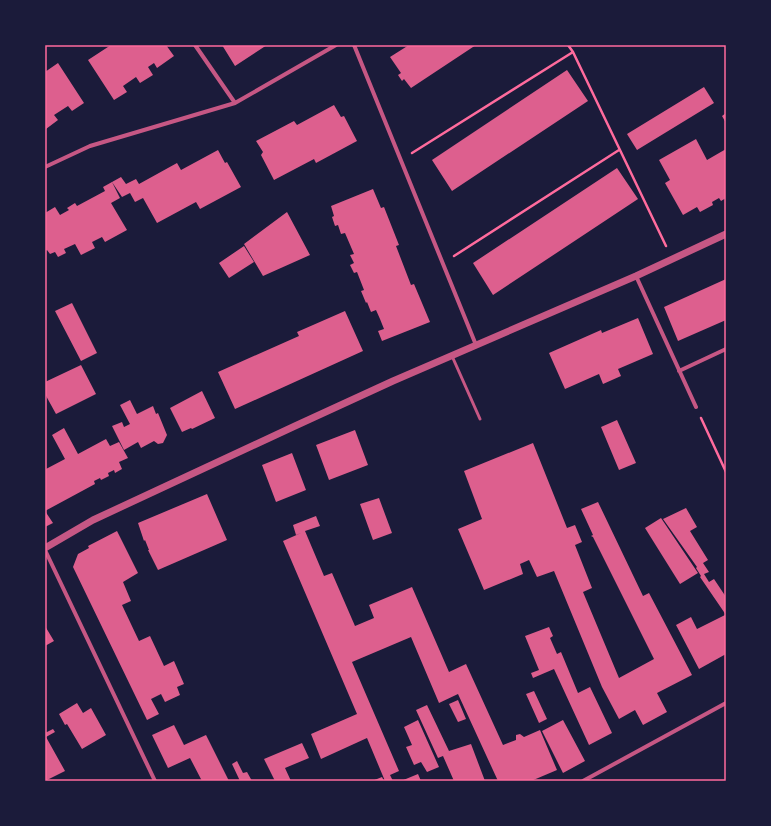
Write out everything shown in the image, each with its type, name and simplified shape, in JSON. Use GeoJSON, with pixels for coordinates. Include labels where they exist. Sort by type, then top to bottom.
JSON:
{"type":"FeatureCollection","features":[{"type":"Feature","properties":{"kind":"street"},"geometry":{"type":"LineString","coordinates":[[195,45],[235,104]]}},
{"type":"Feature","properties":{"kind":"street"},"geometry":{"type":"LineString","coordinates":[[45,167],[90,146],[235,104],[336,45]]}},
{"type":"Feature","properties":{"kind":"street"},"geometry":{"type":"LineString","coordinates":[[354,45],[476,345]]}},
{"type":"Feature","properties":{"kind":"street"},"geometry":{"type":"LineString","coordinates":[[156,781],[45,549],[99,517],[393,381],[673,260],[726,234]]}},
{"type":"Feature","properties":{"kind":"street"},"geometry":{"type":"LineString","coordinates":[[636,276],[696,407]]}},
{"type":"Feature","properties":{"kind":"street"},"geometry":{"type":"LineString","coordinates":[[679,371],[726,349]]}},
{"type":"Feature","properties":{"kind":"street"},"geometry":{"type":"LineString","coordinates":[[583,781],[726,703]]}},
{"type":"Feature","properties":{"kind":"lane"},"geometry":{"type":"LineString","coordinates":[[452,356],[480,419]]}},
{"type":"Feature","properties":{"kind":"path"},"geometry":{"type":"LineString","coordinates":[[568,45],[573,52],[618,150],[673,260]]}},
{"type":"Feature","properties":{"kind":"path"},"geometry":{"type":"LineString","coordinates":[[402,160],[573,52]]}},
{"type":"Feature","properties":{"kind":"path"},"geometry":{"type":"LineString","coordinates":[[443,262],[618,150]]}},
{"type":"Feature","properties":{"kind":"path"},"geometry":{"type":"LineString","coordinates":[[696,407],[726,472]]}},
{"type":"Feature","properties":{"kind":"building"},"geometry":{"type":"Polygon","coordinates":[[[111,45],[166,45],[174,56],[157,68],[154,63],[148,67],[153,75],[140,83],[136,77],[123,86],[127,92],[114,100],[88,60],[111,45]]]}},
{"type":"Feature","properties":{"kind":"building"},"geometry":{"type":"Polygon","coordinates":[[[222,45],[267,45],[235,66],[222,45]]]}},
{"type":"Feature","properties":{"kind":"building"},"geometry":{"type":"Polygon","coordinates":[[[409,45],[476,45],[411,88],[404,79],[402,81],[398,75],[401,73],[390,57],[409,45]]]}},
{"type":"Feature","properties":{"kind":"building"},"geometry":{"type":"Polygon","coordinates":[[[58,63],[84,103],[72,111],[68,106],[54,115],[58,120],[46,129],[45,72],[58,63]]]}},
{"type":"Feature","properties":{"kind":"building"},"geometry":{"type":"Polygon","coordinates":[[[567,70],[588,101],[452,191],[432,160],[567,70]]]}},
{"type":"Feature","properties":{"kind":"building"},"geometry":{"type":"Polygon","coordinates":[[[704,87],[714,103],[637,150],[627,134],[704,87]]]}},
{"type":"Feature","properties":{"kind":"building"},"geometry":{"type":"Polygon","coordinates":[[[334,105],[341,117],[344,116],[357,141],[316,163],[314,159],[274,180],[261,155],[263,152],[256,141],[294,121],[297,125],[334,105]]]}},
{"type":"Feature","properties":{"kind":"building"},"geometry":{"type":"Polygon","coordinates":[[[726,113],[726,123],[722,116],[726,113]]]}},
{"type":"Feature","properties":{"kind":"building"},"geometry":{"type":"Polygon","coordinates":[[[696,139],[707,160],[726,149],[726,198],[721,201],[719,198],[712,202],[713,205],[700,212],[697,207],[683,215],[665,183],[670,180],[659,160],[696,139]]]}},
{"type":"Feature","properties":{"kind":"building"},"geometry":{"type":"Polygon","coordinates":[[[218,150],[225,163],[227,162],[241,187],[200,209],[196,202],[157,223],[143,198],[135,202],[130,193],[122,197],[112,182],[121,177],[126,184],[136,179],[139,184],[177,163],[181,170],[218,150]]]}},
{"type":"Feature","properties":{"kind":"building"},"geometry":{"type":"Polygon","coordinates":[[[617,168],[638,199],[493,295],[473,263],[617,168]]]}},
{"type":"Feature","properties":{"kind":"building"},"geometry":{"type":"Polygon","coordinates":[[[112,182],[120,198],[111,203],[127,230],[105,242],[102,237],[92,242],[95,248],[81,255],[75,244],[64,249],[66,253],[58,257],[55,252],[50,254],[47,250],[45,251],[45,213],[55,207],[60,215],[69,210],[67,208],[75,203],[77,206],[105,191],[103,187],[112,182]]]}},
{"type":"Feature","properties":{"kind":"building"},"geometry":{"type":"Polygon","coordinates":[[[373,189],[381,208],[384,207],[399,245],[396,246],[411,285],[414,284],[430,322],[382,341],[378,331],[384,329],[376,310],[371,312],[367,302],[366,303],[361,291],[364,290],[357,272],[354,273],[350,265],[354,263],[350,255],[354,254],[345,233],[341,234],[338,225],[335,226],[331,206],[373,189]]]}},
{"type":"Feature","properties":{"kind":"building"},"geometry":{"type":"Polygon","coordinates":[[[287,212],[310,255],[263,276],[244,244],[287,212]]]}},
{"type":"Feature","properties":{"kind":"building"},"geometry":{"type":"Polygon","coordinates":[[[244,246],[254,262],[229,278],[219,263],[244,246]]]}},
{"type":"Feature","properties":{"kind":"building"},"geometry":{"type":"Polygon","coordinates":[[[726,279],[726,320],[678,341],[664,307],[726,279]]]}},
{"type":"Feature","properties":{"kind":"building"},"geometry":{"type":"Polygon","coordinates":[[[72,303],[97,353],[81,361],[55,311],[72,303]]]}},
{"type":"Feature","properties":{"kind":"building"},"geometry":{"type":"Polygon","coordinates":[[[345,311],[363,351],[235,409],[218,372],[299,336],[297,332],[345,311]]]}},
{"type":"Feature","properties":{"kind":"building"},"geometry":{"type":"Polygon","coordinates":[[[638,318],[653,354],[618,369],[621,376],[603,384],[599,374],[565,389],[549,353],[601,330],[602,333],[638,318]]]}},
{"type":"Feature","properties":{"kind":"building"},"geometry":{"type":"Polygon","coordinates":[[[81,365],[96,394],[56,414],[45,394],[45,382],[81,365]]]}},
{"type":"Feature","properties":{"kind":"building"},"geometry":{"type":"Polygon","coordinates":[[[202,391],[215,418],[182,432],[170,408],[202,391]]]}},
{"type":"Feature","properties":{"kind":"building"},"geometry":{"type":"Polygon","coordinates":[[[130,400],[137,414],[153,406],[156,414],[158,413],[167,435],[163,443],[158,444],[154,441],[141,448],[138,442],[124,450],[112,426],[122,422],[124,427],[130,424],[120,405],[130,400]]]}},
{"type":"Feature","properties":{"kind":"building"},"geometry":{"type":"Polygon","coordinates":[[[617,420],[636,463],[619,470],[601,427],[617,420]]]}},
{"type":"Feature","properties":{"kind":"building"},"geometry":{"type":"Polygon","coordinates":[[[64,428],[78,454],[106,439],[110,446],[119,442],[128,458],[119,462],[122,469],[115,473],[114,470],[108,473],[109,476],[101,480],[100,478],[94,481],[95,484],[45,511],[45,467],[46,469],[65,459],[52,435],[64,428]]]}},
{"type":"Feature","properties":{"kind":"building"},"geometry":{"type":"Polygon","coordinates":[[[355,430],[368,465],[329,480],[316,445],[355,430]]]}},
{"type":"Feature","properties":{"kind":"building"},"geometry":{"type":"Polygon","coordinates":[[[533,443],[567,528],[575,525],[582,542],[575,545],[592,588],[583,592],[619,678],[654,659],[593,537],[591,536],[593,535],[581,509],[598,502],[643,596],[649,593],[692,675],[657,693],[667,712],[643,725],[635,710],[619,719],[602,687],[554,571],[537,577],[529,560],[520,564],[523,574],[484,590],[458,529],[482,519],[464,471],[533,443]]]}},
{"type":"Feature","properties":{"kind":"building"},"geometry":{"type":"Polygon","coordinates":[[[292,453],[306,490],[276,502],[262,465],[292,453]]]}},
{"type":"Feature","properties":{"kind":"building"},"geometry":{"type":"Polygon","coordinates":[[[207,494],[227,540],[158,570],[148,550],[145,540],[144,541],[138,523],[207,494]]]}},
{"type":"Feature","properties":{"kind":"building"},"geometry":{"type":"Polygon","coordinates":[[[379,498],[392,533],[373,540],[360,504],[379,498]]]}},
{"type":"Feature","properties":{"kind":"building"},"geometry":{"type":"Polygon","coordinates":[[[686,508],[697,527],[690,531],[708,560],[703,563],[709,572],[704,574],[709,582],[714,579],[726,597],[726,615],[700,577],[701,576],[696,568],[697,567],[663,519],[686,508]]]}},
{"type":"Feature","properties":{"kind":"building"},"geometry":{"type":"Polygon","coordinates":[[[45,511],[53,523],[45,527],[45,511]]]}},
{"type":"Feature","properties":{"kind":"building"},"geometry":{"type":"Polygon","coordinates":[[[316,516],[320,526],[305,531],[324,576],[332,573],[355,626],[374,618],[369,605],[412,587],[449,672],[466,664],[503,745],[516,740],[516,735],[520,734],[524,737],[540,730],[557,770],[531,781],[498,781],[458,694],[439,703],[411,637],[352,662],[399,771],[390,775],[393,781],[385,781],[367,738],[321,759],[311,734],[357,714],[283,541],[301,533],[296,535],[293,525],[316,516]]]}},
{"type":"Feature","properties":{"kind":"building"},"geometry":{"type":"Polygon","coordinates":[[[661,518],[698,573],[680,584],[645,528],[661,518]]]}},
{"type":"Feature","properties":{"kind":"building"},"geometry":{"type":"Polygon","coordinates":[[[117,531],[138,573],[123,582],[131,601],[122,605],[139,641],[150,636],[164,666],[174,661],[184,684],[177,687],[180,695],[165,702],[161,694],[151,699],[159,714],[147,720],[73,567],[78,554],[89,548],[88,546],[117,531]]]}},
{"type":"Feature","properties":{"kind":"building"},"geometry":{"type":"Polygon","coordinates":[[[725,615],[726,654],[699,669],[676,625],[691,617],[697,629],[725,615]]]}},
{"type":"Feature","properties":{"kind":"building"},"geometry":{"type":"Polygon","coordinates":[[[45,626],[54,641],[45,646],[45,626]]]}},
{"type":"Feature","properties":{"kind":"building"},"geometry":{"type":"Polygon","coordinates":[[[549,627],[553,636],[550,638],[557,654],[561,652],[578,693],[590,687],[612,733],[589,745],[554,669],[533,678],[531,673],[539,670],[525,636],[549,627]]]}},
{"type":"Feature","properties":{"kind":"building"},"geometry":{"type":"Polygon","coordinates":[[[534,691],[547,719],[539,723],[526,694],[534,691]]]}},
{"type":"Feature","properties":{"kind":"building"},"geometry":{"type":"Polygon","coordinates":[[[458,700],[466,719],[458,722],[449,704],[458,700]]]}},
{"type":"Feature","properties":{"kind":"building"},"geometry":{"type":"Polygon","coordinates":[[[77,703],[83,713],[91,708],[106,735],[82,749],[59,714],[77,703]]]}},
{"type":"Feature","properties":{"kind":"building"},"geometry":{"type":"Polygon","coordinates":[[[427,705],[449,751],[471,744],[485,781],[454,781],[443,756],[438,758],[416,710],[427,705]]]}},
{"type":"Feature","properties":{"kind":"building"},"geometry":{"type":"Polygon","coordinates":[[[418,720],[439,767],[427,772],[421,762],[414,765],[406,747],[412,745],[404,727],[418,720]]]}},
{"type":"Feature","properties":{"kind":"building"},"geometry":{"type":"Polygon","coordinates":[[[563,720],[585,761],[563,773],[542,731],[563,720]]]}},
{"type":"Feature","properties":{"kind":"building"},"geometry":{"type":"Polygon","coordinates":[[[174,725],[184,745],[206,735],[229,781],[202,781],[190,758],[168,768],[152,735],[174,725]]]}},
{"type":"Feature","properties":{"kind":"building"},"geometry":{"type":"Polygon","coordinates":[[[53,729],[55,732],[46,737],[65,771],[45,781],[45,733],[53,729]]]}},
{"type":"Feature","properties":{"kind":"building"},"geometry":{"type":"Polygon","coordinates":[[[302,743],[309,758],[285,768],[291,781],[275,781],[264,759],[302,743]]]}},
{"type":"Feature","properties":{"kind":"building"},"geometry":{"type":"Polygon","coordinates":[[[237,761],[243,773],[247,772],[252,781],[240,781],[232,764],[237,761]]]}},
{"type":"Feature","properties":{"kind":"building"},"geometry":{"type":"Polygon","coordinates":[[[418,774],[421,781],[401,781],[418,774]]]}},
{"type":"Feature","properties":{"kind":"building"},"geometry":{"type":"Polygon","coordinates":[[[382,777],[384,781],[372,781],[382,777]]]}}]}
